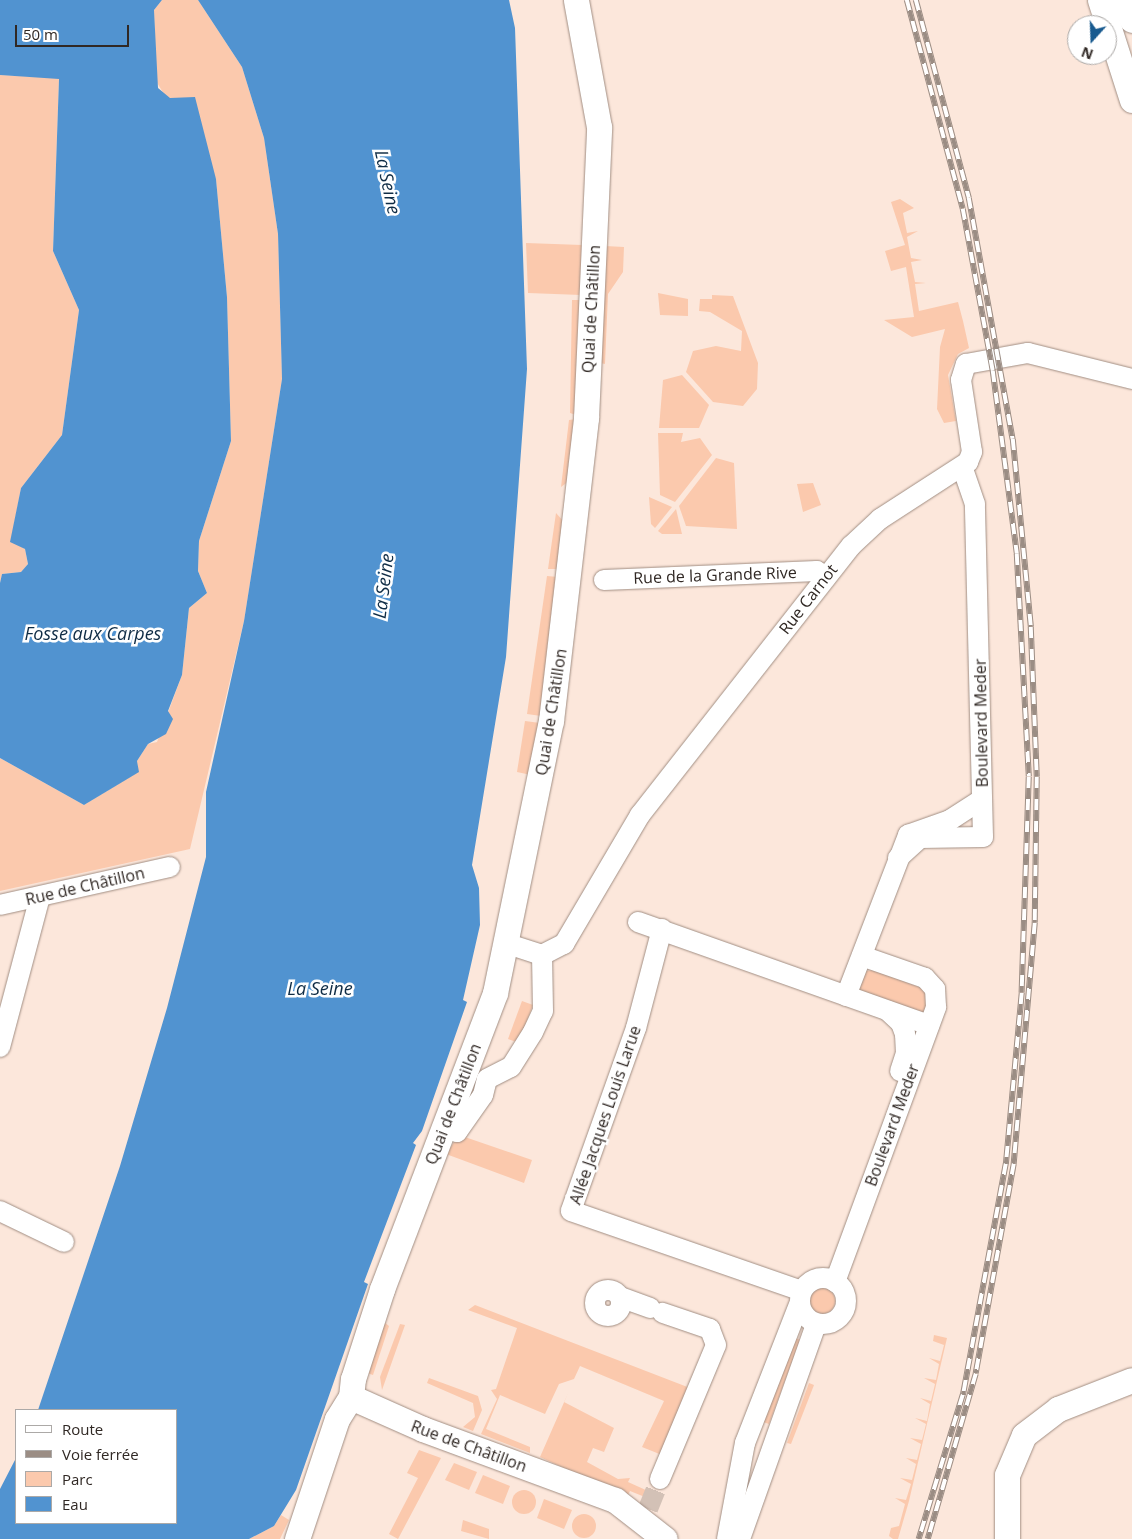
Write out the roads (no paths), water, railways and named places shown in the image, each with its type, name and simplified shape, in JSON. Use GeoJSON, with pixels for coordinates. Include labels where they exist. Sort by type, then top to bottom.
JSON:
{"type":"FeatureCollection","features":[{"type":"Feature","properties":{"kind":"main road","name":"Quai de Châtillon"},"geometry":{"type":"LineString","coordinates":[[357,1401],[353,1379],[382,1289],[495,993],[508,944],[551,721],[586,418],[599,127],[576,0]]}},
{"type":"Feature","properties":{"kind":"main road"},"geometry":{"type":"LineString","coordinates":[[1100,0],[1132,100]]}},
{"type":"Feature","properties":{"kind":"main road"},"geometry":{"type":"LineString","coordinates":[[1125,0],[1132,20]]}},
{"type":"Feature","properties":{"kind":"main road"},"geometry":{"type":"LineString","coordinates":[[1007,1539],[1007,1475],[1024,1436],[1058,1409],[1132,1380]]}},
{"type":"Feature","properties":{"kind":"main road"},"geometry":{"type":"LineString","coordinates":[[296,1539],[314,1496],[337,1419],[357,1401]]}},
{"type":"Feature","properties":{"kind":"main road","name":"Rue de Châtillon"},"geometry":{"type":"LineString","coordinates":[[357,1401],[576,1487],[615,1500],[665,1539]]}},
{"type":"Feature","properties":{"kind":"street"},"geometry":{"type":"LineString","coordinates":[[962,467],[972,452],[961,380],[966,364],[1028,353],[1132,379]]}},
{"type":"Feature","properties":{"kind":"street","name":"Rue Carnot"},"geometry":{"type":"LineString","coordinates":[[542,955],[556,951],[568,938],[635,823],[825,578],[880,519],[962,467]]}},
{"type":"Feature","properties":{"kind":"street","name":"Boulevard Meder"},"geometry":{"type":"LineString","coordinates":[[846,996],[898,858],[912,832],[950,820],[982,800],[975,504],[962,467]]}},
{"type":"Feature","properties":{"kind":"street","name":"Rue de la Grande Rive"},"geometry":{"type":"LineString","coordinates":[[604,580],[817,572],[825,578]]}},
{"type":"Feature","properties":{"kind":"street"},"geometry":{"type":"LineString","coordinates":[[898,858],[920,838],[983,837],[982,800]]}},
{"type":"Feature","properties":{"kind":"street","name":"Rue de Châtillon"},"geometry":{"type":"LineString","coordinates":[[0,905],[170,867]]}},
{"type":"Feature","properties":{"kind":"street"},"geometry":{"type":"LineString","coordinates":[[0,1047],[5,1014],[40,897]]}},
{"type":"Feature","properties":{"kind":"street"},"geometry":{"type":"LineString","coordinates":[[638,922],[929,1025]]}},
{"type":"Feature","properties":{"kind":"street","name":"Allée Jacques Louis Larue"},"geometry":{"type":"LineString","coordinates":[[662,929],[636,1028],[571,1210],[801,1296]]}},
{"type":"Feature","properties":{"kind":"street"},"geometry":{"type":"LineString","coordinates":[[444,1127],[457,1132],[483,1095],[488,1079],[511,1067],[533,1032],[542,1011],[542,955],[508,944]]}},
{"type":"Feature","properties":{"kind":"street","name":"Boulevard Meder"},"geometry":{"type":"LineString","coordinates":[[829,1280],[936,1007],[932,983],[862,956]]}},
{"type":"Feature","properties":{"kind":"street"},"geometry":{"type":"LineString","coordinates":[[829,1280],[906,1053],[901,1023],[888,1011]]}},
{"type":"Feature","properties":{"kind":"street"},"geometry":{"type":"LineString","coordinates":[[0,1211],[64,1242]]}},
{"type":"Feature","properties":{"kind":"street"},"geometry":{"type":"LineString","coordinates":[[727,1539],[745,1443],[801,1296],[811,1282],[829,1280],[844,1293],[845,1308],[837,1320],[816,1324],[804,1315],[801,1296]]}},
{"type":"Feature","properties":{"kind":"street"},"geometry":{"type":"LineString","coordinates":[[620,1297],[710,1329],[716,1345],[660,1479]]}},
{"type":"Feature","properties":{"kind":"street"},"geometry":{"type":"LineString","coordinates":[[740,1539],[816,1324]]}},
{"type":"Feature","properties":{"kind":"water","name":"Fosse aux Carpes"},"geometry":{"type":"Polygon","coordinates":[[[0,0],[162,0],[154,10],[158,88],[170,98],[195,97],[216,179],[227,297],[231,441],[199,541],[198,571],[207,593],[189,608],[182,675],[168,711],[173,719],[166,734],[148,744],[137,761],[139,772],[84,805],[0,758],[0,583],[2,574],[21,572],[28,564],[25,549],[10,542],[21,488],[62,435],[79,310],[53,251],[59,79],[0,75],[0,0]]]}},
{"type":"Feature","properties":{"kind":"water","name":"La Seine"},"geometry":{"type":"Polygon","coordinates":[[[198,0],[509,0],[515,28],[527,369],[506,657],[472,865],[479,888],[480,925],[463,1000],[467,1002],[422,1131],[413,1143],[416,1145],[364,1282],[368,1284],[296,1490],[274,1526],[249,1539],[0,1539],[0,1489],[15,1460],[15,1524],[178,1524],[178,1409],[38,1409],[120,1166],[167,1008],[206,857],[206,792],[244,621],[282,379],[278,234],[264,138],[242,67],[198,0]]]}},
{"type":"Feature","properties":{"kind":"tunnel"},"geometry":{"type":"LineString","coordinates":[[648,1509],[660,1479]]}},
{"type":"Feature","properties":{"kind":"railway"},"geometry":{"type":"LineString","coordinates":[[907,0],[963,209],[993,371],[1017,554],[1029,777],[1022,993],[1006,1164],[963,1395],[919,1539]]}},
{"type":"Feature","properties":{"kind":"railway"},"geometry":{"type":"LineString","coordinates":[[916,0],[969,198],[1013,439],[1031,627],[1037,777],[1035,923],[1014,1164],[976,1374],[928,1539]]}}]}
